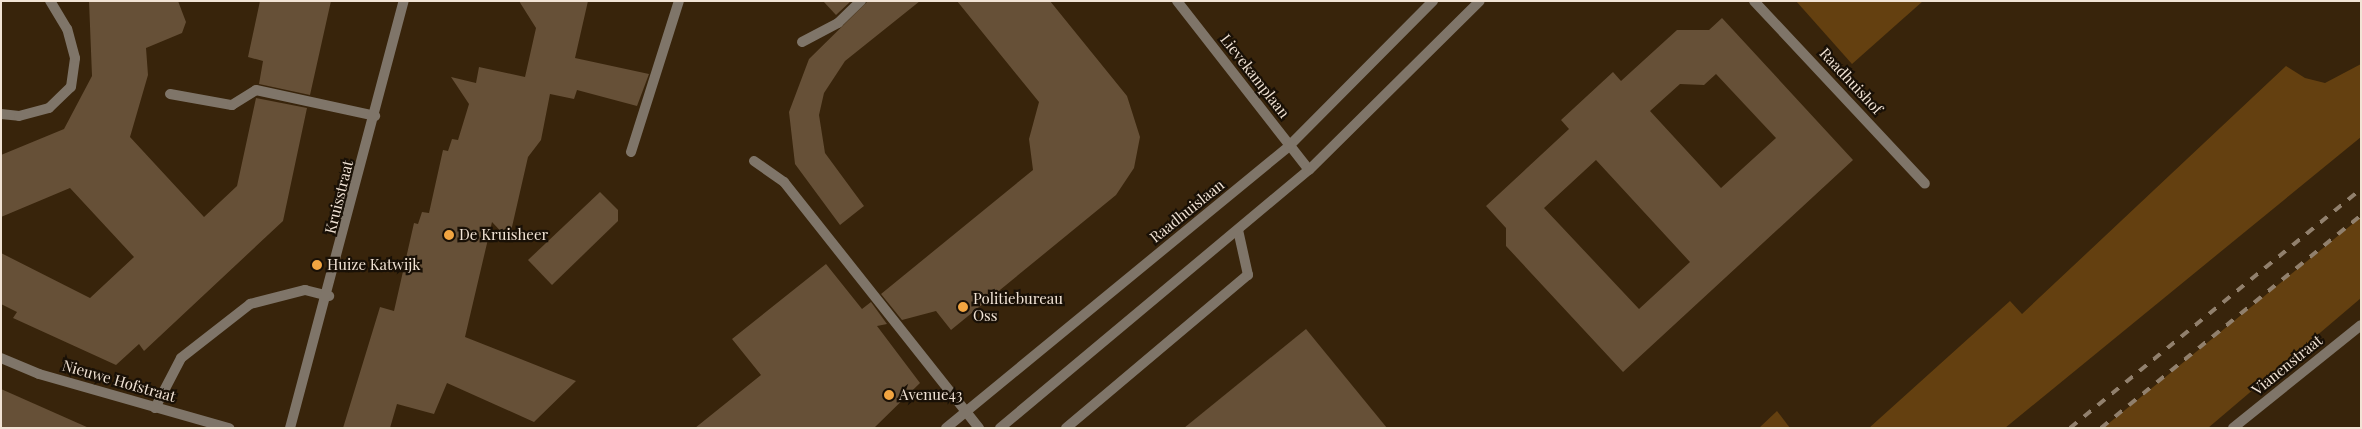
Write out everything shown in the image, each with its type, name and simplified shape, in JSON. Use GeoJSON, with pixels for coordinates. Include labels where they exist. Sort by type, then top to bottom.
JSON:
{"type":"FeatureCollection","features":[{"type":"Feature","properties":{"kind":"street"},"geometry":{"type":"LineString","coordinates":[[1,114],[19,116],[49,108],[71,87],[75,58],[67,29],[50,1]]}},
{"type":"Feature","properties":{"kind":"street","name":"Kruisstraat"},"geometry":{"type":"LineString","coordinates":[[290,428],[329,296],[404,1]]}},
{"type":"Feature","properties":{"kind":"street"},"geometry":{"type":"LineString","coordinates":[[631,152],[679,1]]}},
{"type":"Feature","properties":{"kind":"street"},"geometry":{"type":"LineString","coordinates":[[802,42],[838,23],[861,1]]}},
{"type":"Feature","properties":{"kind":"street","name":"Lievekamplaan"},"geometry":{"type":"LineString","coordinates":[[1177,1],[1310,170]]}},
{"type":"Feature","properties":{"kind":"street","name":"Raadhuislaan"},"geometry":{"type":"LineString","coordinates":[[946,428],[1290,145],[1433,1]]}},
{"type":"Feature","properties":{"kind":"street"},"geometry":{"type":"LineString","coordinates":[[1000,428],[1310,170],[1480,1]]}},
{"type":"Feature","properties":{"kind":"street","name":"Raadhuishof"},"geometry":{"type":"LineString","coordinates":[[1754,1],[1925,184]]}},
{"type":"Feature","properties":{"kind":"street"},"geometry":{"type":"LineString","coordinates":[[170,94],[232,105],[256,90],[375,116]]}},
{"type":"Feature","properties":{"kind":"street"},"geometry":{"type":"LineString","coordinates":[[754,161],[784,182],[979,428]]}},
{"type":"Feature","properties":{"kind":"street"},"geometry":{"type":"LineString","coordinates":[[1066,428],[1248,275],[1238,230]]}},
{"type":"Feature","properties":{"kind":"street"},"geometry":{"type":"LineString","coordinates":[[155,408],[181,358],[250,304],[305,290],[329,296]]}},
{"type":"Feature","properties":{"kind":"street","name":"Vianenstraat"},"geometry":{"type":"LineString","coordinates":[[2233,428],[2361,325]]}},
{"type":"Feature","properties":{"kind":"street","name":"Nieuwe Hofstraat"},"geometry":{"type":"LineString","coordinates":[[1,358],[155,408],[229,428]]}},
{"type":"Feature","properties":{"kind":"shaded area"},"geometry":{"type":"Polygon","coordinates":[[[1796,1],[1923,1],[1852,64],[1796,1]]]}},
{"type":"Feature","properties":{"kind":"shaded area"},"geometry":{"type":"Polygon","coordinates":[[[2361,64],[2361,137],[2005,428],[1869,428],[2010,301],[2022,314],[2286,66],[2305,78],[2325,83],[2361,64]]]}},
{"type":"Feature","properties":{"kind":"shaded area"},"geometry":{"type":"Polygon","coordinates":[[[2361,217],[2361,298],[2208,428],[2103,428],[2361,217]]]}},
{"type":"Feature","properties":{"kind":"shaded area"},"geometry":{"type":"Polygon","coordinates":[[[1777,411],[1790,428],[1759,428],[1777,411]]]}},
{"type":"Feature","properties":{"kind":"building"},"geometry":{"type":"Polygon","coordinates":[[[89,1],[178,1],[186,22],[182,33],[146,48],[148,75],[130,137],[204,217],[237,186],[256,98],[307,108],[283,221],[144,351],[139,344],[116,365],[13,318],[17,312],[1,304],[1,253],[90,298],[134,257],[70,188],[1,217],[1,155],[64,129],[92,76],[89,1]]]}},
{"type":"Feature","properties":{"kind":"building"},"geometry":{"type":"Polygon","coordinates":[[[260,1],[331,1],[310,95],[259,84],[263,61],[248,57],[260,1]]]}},
{"type":"Feature","properties":{"kind":"building"},"geometry":{"type":"Polygon","coordinates":[[[519,1],[588,1],[575,58],[649,74],[637,106],[577,90],[574,99],[550,94],[541,140],[528,157],[509,240],[492,222],[465,337],[576,381],[534,422],[447,383],[434,414],[397,404],[390,428],[343,428],[380,307],[394,311],[414,223],[418,224],[422,212],[429,213],[443,150],[448,151],[452,139],[458,140],[469,104],[451,77],[476,83],[479,67],[525,77],[536,28],[519,1]]]}},
{"type":"Feature","properties":{"kind":"building"},"geometry":{"type":"Polygon","coordinates":[[[823,1],[851,1],[836,15],[823,1]]]}},
{"type":"Feature","properties":{"kind":"building"},"geometry":{"type":"Polygon","coordinates":[[[868,1],[920,1],[845,61],[824,93],[819,115],[825,153],[864,206],[840,225],[795,164],[789,112],[809,59],[868,1]]]}},
{"type":"Feature","properties":{"kind":"building"},"geometry":{"type":"Polygon","coordinates":[[[957,1],[1050,1],[1127,96],[1140,137],[1134,168],[1116,195],[951,330],[936,311],[902,320],[881,294],[1033,170],[1029,139],[1039,102],[957,1]]]}},
{"type":"Feature","properties":{"kind":"building"},"geometry":{"type":"Polygon","coordinates":[[[1722,18],[1853,160],[1623,372],[1506,246],[1506,228],[1486,206],[1569,129],[1561,120],[1613,72],[1621,81],[1677,30],[1709,30],[1722,18]],[[1716,74],[1704,85],[1680,84],[1650,111],[1721,188],[1776,138],[1716,74]],[[1596,160],[1544,208],[1639,309],[1690,262],[1596,160]]]}},
{"type":"Feature","properties":{"kind":"building"},"geometry":{"type":"Polygon","coordinates":[[[600,192],[618,210],[618,221],[552,285],[528,260],[600,192]]]}},
{"type":"Feature","properties":{"kind":"building"},"geometry":{"type":"Polygon","coordinates":[[[826,264],[862,309],[871,302],[887,324],[877,326],[920,383],[874,428],[695,428],[761,375],[732,339],[826,264]]]}},
{"type":"Feature","properties":{"kind":"building"},"geometry":{"type":"Polygon","coordinates":[[[1306,329],[1387,428],[1184,428],[1306,329]]]}},
{"type":"Feature","properties":{"kind":"building"},"geometry":{"type":"Polygon","coordinates":[[[1,389],[89,428],[1,428],[1,389]]]}},
{"type":"Feature","properties":{"kind":"railway"},"geometry":{"type":"LineString","coordinates":[[2070,428],[2361,189]]}},
{"type":"Feature","properties":{"kind":"railway"},"geometry":{"type":"LineString","coordinates":[[2101,428],[2361,215]]}},
{"type":"Feature","properties":{"kind":"place","name":"De Kruisheer"},"geometry":{"type":"Point","coordinates":[449,235]}},
{"type":"Feature","properties":{"kind":"place","name":"Huize Katwijk"},"geometry":{"type":"Point","coordinates":[317,265]}},
{"type":"Feature","properties":{"kind":"place","name":"Politiebureau Oss"},"geometry":{"type":"Point","coordinates":[963,307]}},
{"type":"Feature","properties":{"kind":"place","name":"Avenue43"},"geometry":{"type":"Point","coordinates":[889,395]}}]}
